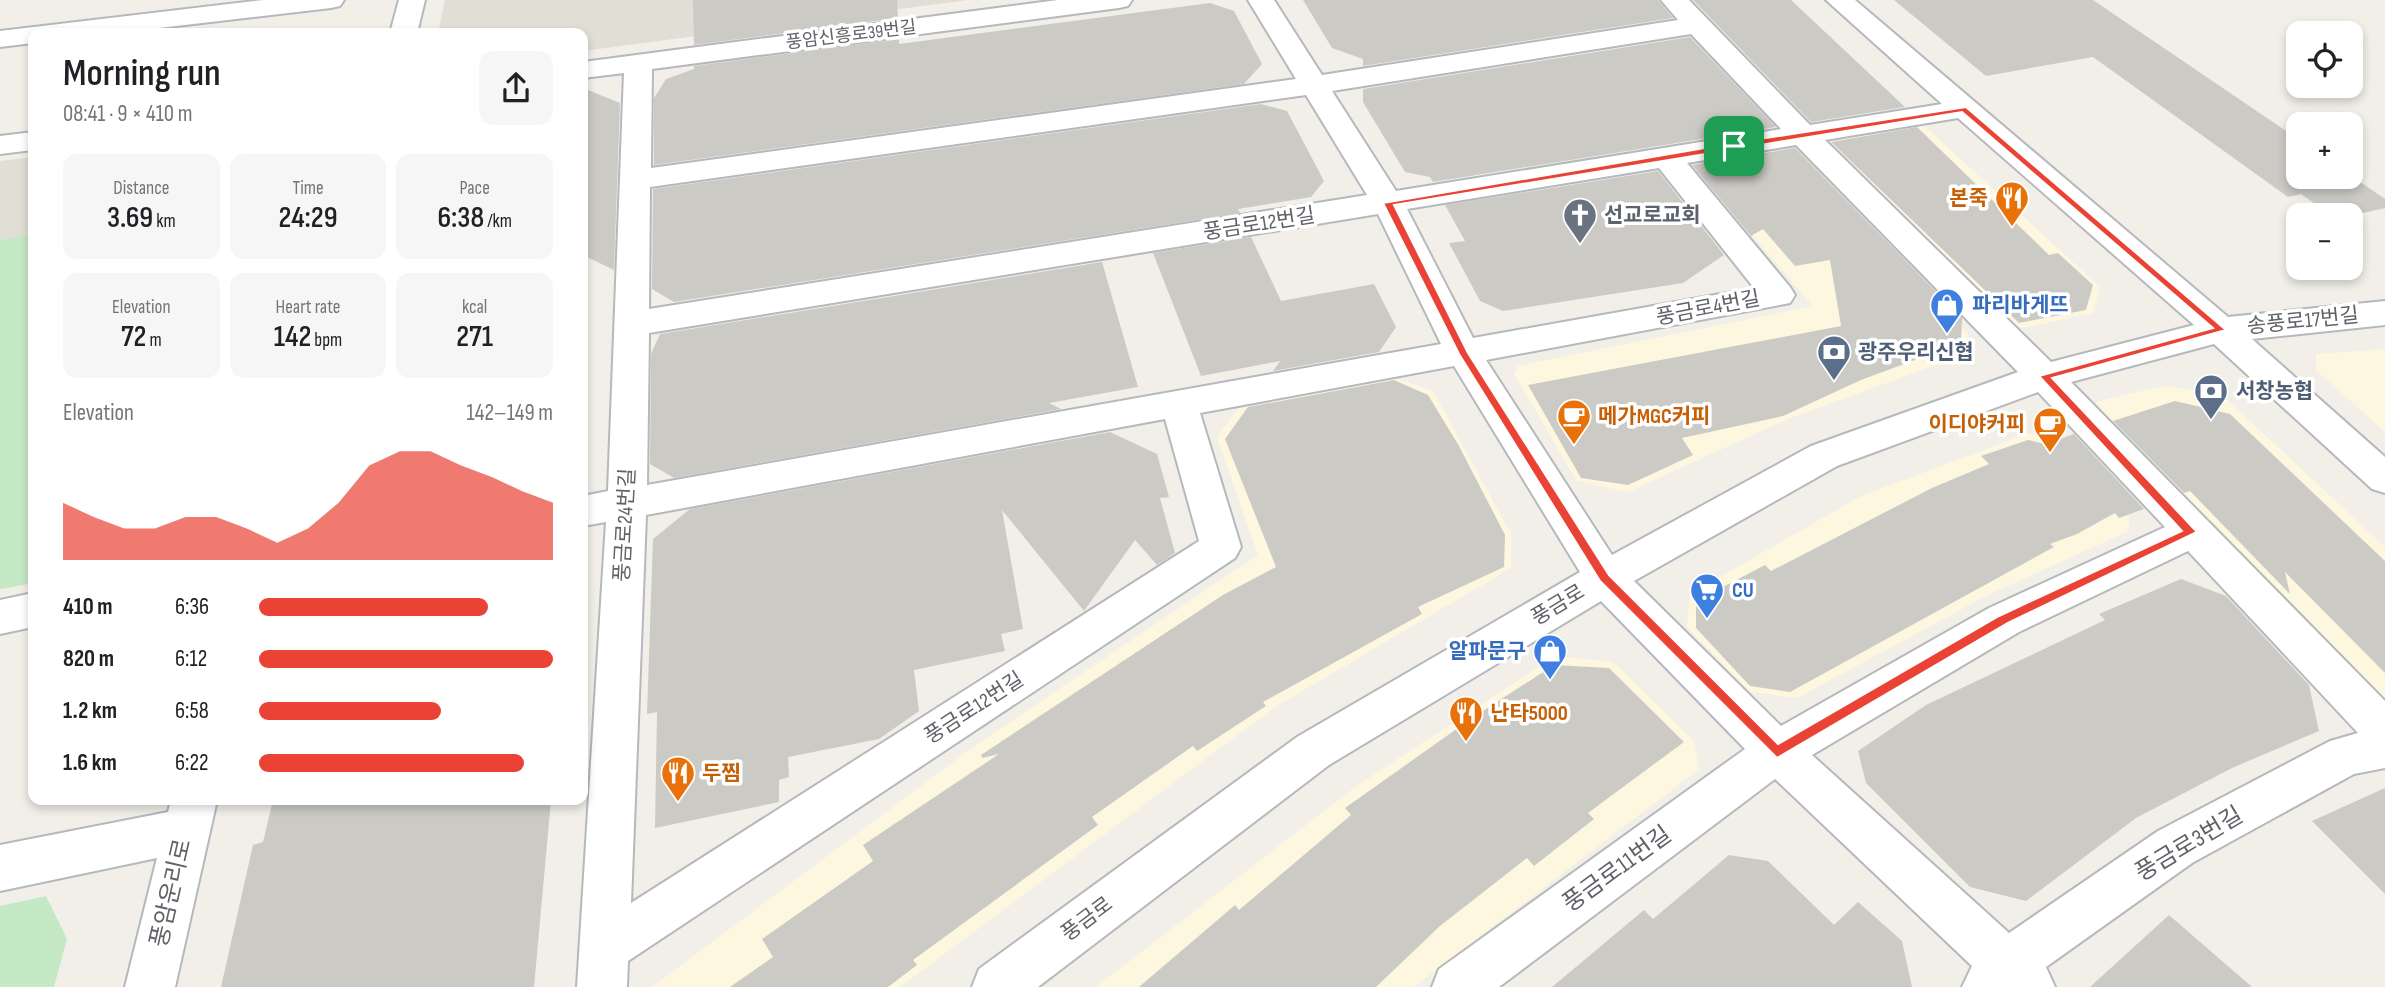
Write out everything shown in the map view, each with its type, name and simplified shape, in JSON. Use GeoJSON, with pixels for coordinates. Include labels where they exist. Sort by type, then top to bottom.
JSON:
{"type":"FeatureCollection","features":[{"type":"Feature","properties":{"kind":"street"},"geometry":{"type":"LineString","coordinates":[[92,28],[331,0]]}},
{"type":"Feature","properties":{"kind":"street"},"geometry":{"type":"LineString","coordinates":[[405,28],[412,0]]}},
{"type":"Feature","properties":{"kind":"street","name":"풍암신흥로39번길"},"geometry":{"type":"LineString","coordinates":[[588,69],[1119,0]]}},
{"type":"Feature","properties":{"kind":"street"},"geometry":{"type":"LineString","coordinates":[[1261,0],[1388,203],[1464,354],[1605,578],[2007,980]]}},
{"type":"Feature","properties":{"kind":"street"},"geometry":{"type":"LineString","coordinates":[[1674,0],[1802,134],[2044,376],[2385,731]]}},
{"type":"Feature","properties":{"kind":"street"},"geometry":{"type":"LineString","coordinates":[[1839,0],[2221,330],[2385,479]]}},
{"type":"Feature","properties":{"kind":"street"},"geometry":{"type":"LineString","coordinates":[[635,180],[1313,85],[1696,25]]}},
{"type":"Feature","properties":{"kind":"street"},"geometry":{"type":"LineString","coordinates":[[0,39],[28,36]]}},
{"type":"Feature","properties":{"kind":"street","name":"풍금로24번길"},"geometry":{"type":"LineString","coordinates":[[602,968],[627,503],[638,63]]}},
{"type":"Feature","properties":{"kind":"street"},"geometry":{"type":"LineString","coordinates":[[1388,203],[1963,109]]}},
{"type":"Feature","properties":{"kind":"street"},"geometry":{"type":"LineString","coordinates":[[0,145],[28,142]]}},
{"type":"Feature","properties":{"kind":"street","name":"풍금로4번길"},"geometry":{"type":"LineString","coordinates":[[1464,354],[1778,295],[1666,157]]}},
{"type":"Feature","properties":{"kind":"street","name":"풍금로12번길"},"geometry":{"type":"LineString","coordinates":[[631,324],[1388,203]]}},
{"type":"Feature","properties":{"kind":"street","name":"송풍로17번길"},"geometry":{"type":"LineString","coordinates":[[2221,330],[2385,313]]}},
{"type":"Feature","properties":{"kind":"street","name":"풍금로"},"geometry":{"type":"LineString","coordinates":[[997,987],[1313,751],[1605,578],[1824,456],[2044,376],[2221,330]]}},
{"type":"Feature","properties":{"kind":"street"},"geometry":{"type":"LineString","coordinates":[[588,510],[1464,354]]}},
{"type":"Feature","properties":{"kind":"street","name":"풍금로12번길"},"geometry":{"type":"LineString","coordinates":[[602,968],[1221,547],[1179,405]]}},
{"type":"Feature","properties":{"kind":"street"},"geometry":{"type":"LineString","coordinates":[[1777,752],[2004,620],[2191,532]]}},
{"type":"Feature","properties":{"kind":"street"},"geometry":{"type":"LineString","coordinates":[[0,617],[28,612]]}},
{"type":"Feature","properties":{"kind":"street","name":"풍금로3번길"},"geometry":{"type":"LineString","coordinates":[[2007,980],[2175,847],[2346,755],[2385,748]]}},
{"type":"Feature","properties":{"kind":"street","name":"풍금로11번길"},"geometry":{"type":"LineString","coordinates":[[1457,987],[1777,752]]}},
{"type":"Feature","properties":{"kind":"street"},"geometry":{"type":"LineString","coordinates":[[0,868],[190,815]]}},
{"type":"Feature","properties":{"kind":"street","name":"풍암운리로"},"geometry":{"type":"LineString","coordinates":[[149,987],[190,815]]}},
{"type":"Feature","properties":{"kind":"shaded area"},"geometry":{"type":"Polygon","coordinates":[[[445,0],[968,0],[588,50],[588,28],[439,28],[445,0]]]}},
{"type":"Feature","properties":{"kind":"shaded area"},"geometry":{"type":"Polygon","coordinates":[[[1923,125],[2100,287],[2093,313],[2023,328],[2007,323],[1827,140],[1923,125]]]}},
{"type":"Feature","properties":{"kind":"shaded area"},"geometry":{"type":"Polygon","coordinates":[[[28,158],[28,584],[0,589],[0,161],[28,158]]]}},
{"type":"Feature","properties":{"kind":"shaded area"},"geometry":{"type":"Polygon","coordinates":[[[1805,163],[1968,334],[1969,353],[1790,418],[1628,492],[1577,481],[1514,374],[1518,366],[1813,306],[1695,169],[1805,163]]]}},
{"type":"Feature","properties":{"kind":"shaded area"},"geometry":{"type":"Polygon","coordinates":[[[2385,349],[2385,432],[2316,370],[2316,354],[2385,349]]]}},
{"type":"Feature","properties":{"kind":"shaded area"},"geometry":{"type":"Polygon","coordinates":[[[1395,378],[1433,391],[1511,534],[1511,568],[1275,707],[900,987],[652,987],[976,745],[1258,555],[1217,437],[1239,408],[1395,378]]]}},
{"type":"Feature","properties":{"kind":"shaded area"},"geometry":{"type":"Polygon","coordinates":[[[2163,386],[2221,394],[2385,547],[2385,706],[2099,418],[2096,402],[2163,386]]]}},
{"type":"Feature","properties":{"kind":"shaded area"},"geometry":{"type":"Polygon","coordinates":[[[2029,433],[2070,443],[2129,502],[2129,531],[1986,596],[1797,698],[1750,692],[1687,627],[1690,594],[1861,496],[2029,433]]]}},
{"type":"Feature","properties":{"kind":"shaded area"},"geometry":{"type":"Polygon","coordinates":[[[1555,656],[1613,662],[1694,741],[1699,769],[1414,987],[1096,987],[1358,785],[1555,656]]]}},
{"type":"Feature","properties":{"kind":"green space"},"geometry":{"type":"Polygon","coordinates":[[[28,236],[28,584],[0,589],[0,240],[28,236]]]}},
{"type":"Feature","properties":{"kind":"green space"},"geometry":{"type":"Polygon","coordinates":[[[46,896],[67,939],[54,987],[0,987],[0,906],[46,896]]]}},
{"type":"Feature","properties":{"kind":"building"},"geometry":{"type":"Polygon","coordinates":[[[693,0],[897,0],[898,18],[694,45],[693,0]]]}},
{"type":"Feature","properties":{"kind":"building"},"geometry":{"type":"Polygon","coordinates":[[[1303,0],[1658,0],[1673,18],[1363,66],[1363,59],[1332,48],[1303,0]]]}},
{"type":"Feature","properties":{"kind":"building"},"geometry":{"type":"Polygon","coordinates":[[[1693,0],[1791,0],[1905,107],[1811,122],[1693,0]]]}},
{"type":"Feature","properties":{"kind":"building"},"geometry":{"type":"Polygon","coordinates":[[[1894,0],[2093,0],[2286,131],[2286,189],[2363,189],[2363,184],[2385,199],[2385,208],[2363,213],[2363,203],[2314,203],[2301,194],[2288,197],[2093,57],[1986,76],[1894,0]]]}},
{"type":"Feature","properties":{"kind":"building"},"geometry":{"type":"Polygon","coordinates":[[[1210,3],[1234,11],[1262,64],[1244,84],[654,165],[654,98],[666,79],[694,69],[694,66],[899,39],[899,44],[1210,3]]]}},
{"type":"Feature","properties":{"kind":"building"},"geometry":{"type":"Polygon","coordinates":[[[1690,37],[1776,127],[1433,182],[1430,177],[1405,172],[1363,102],[1363,89],[1690,37]]]}},
{"type":"Feature","properties":{"kind":"building"},"geometry":{"type":"Polygon","coordinates":[[[588,90],[620,103],[614,270],[588,257],[588,90]]]}},
{"type":"Feature","properties":{"kind":"building"},"geometry":{"type":"Polygon","coordinates":[[[1261,104],[1287,111],[1324,181],[1311,197],[1238,209],[1240,213],[674,302],[652,289],[653,189],[1261,104]]]}},
{"type":"Feature","properties":{"kind":"building"},"geometry":{"type":"Polygon","coordinates":[[[1917,127],[2049,255],[2058,253],[2093,285],[2086,310],[2019,323],[1831,142],[1917,127]]]}},
{"type":"Feature","properties":{"kind":"building"},"geometry":{"type":"Polygon","coordinates":[[[1795,148],[1962,318],[1961,343],[1861,380],[1783,416],[1682,438],[1693,455],[1628,485],[1581,478],[1528,385],[1841,326],[1830,260],[1795,266],[1763,229],[1751,236],[1692,165],[1795,148]]]}},
{"type":"Feature","properties":{"kind":"building","name":"선교로교회"},"geometry":{"type":"Polygon","coordinates":[[[1658,171],[1724,255],[1683,283],[1503,311],[1480,301],[1449,243],[1465,241],[1445,205],[1658,171]]]}},
{"type":"Feature","properties":{"kind":"building"},"geometry":{"type":"Polygon","coordinates":[[[1251,237],[1281,301],[1374,284],[1396,327],[1379,352],[1273,371],[1280,361],[1201,376],[1153,253],[1251,237]]]}},
{"type":"Feature","properties":{"kind":"building"},"geometry":{"type":"Polygon","coordinates":[[[1102,262],[1138,387],[1049,403],[1061,409],[674,478],[650,464],[651,354],[660,334],[1102,262]]]}},
{"type":"Feature","properties":{"kind":"building"},"geometry":{"type":"Polygon","coordinates":[[[1394,380],[1428,395],[1459,446],[1505,535],[1504,567],[1418,607],[1422,614],[1263,702],[1266,706],[1197,751],[1193,746],[1092,817],[1098,825],[913,960],[917,965],[888,987],[730,987],[773,957],[762,939],[873,861],[863,845],[999,754],[982,758],[981,755],[1223,595],[1276,567],[1225,439],[1248,407],[1394,380]]]}},
{"type":"Feature","properties":{"kind":"building"},"geometry":{"type":"Polygon","coordinates":[[[2175,401],[2230,414],[2385,561],[2385,673],[2285,572],[2290,594],[2190,491],[2184,493],[2113,421],[2175,401]]]}},
{"type":"Feature","properties":{"kind":"building"},"geometry":{"type":"Polygon","coordinates":[[[1110,432],[1157,454],[1169,497],[1160,498],[1175,553],[1157,565],[1135,540],[1084,611],[1002,510],[1023,629],[1001,634],[1005,651],[914,670],[919,711],[879,739],[788,757],[789,777],[779,780],[779,802],[655,828],[657,712],[647,714],[653,539],[690,509],[1110,432]]]}},
{"type":"Feature","properties":{"kind":"building"},"geometry":{"type":"Polygon","coordinates":[[[2074,434],[2144,509],[2119,518],[2115,513],[2077,534],[2050,544],[2054,547],[1790,692],[1750,686],[1696,628],[1696,601],[1765,565],[1771,571],[1932,488],[1989,464],[1981,456],[2028,440],[2046,444],[2074,434]]]}},
{"type":"Feature","properties":{"kind":"building"},"geometry":{"type":"Polygon","coordinates":[[[2181,579],[2226,596],[2309,685],[2319,731],[2232,768],[2136,818],[2026,901],[1970,887],[1866,783],[1858,751],[1926,705],[2105,620],[2099,614],[2181,579]]]}},
{"type":"Feature","properties":{"kind":"building"},"geometry":{"type":"Polygon","coordinates":[[[1554,665],[1609,668],[1684,742],[1588,813],[1594,819],[1534,866],[1527,858],[1440,926],[1376,987],[1139,987],[1235,905],[1239,910],[1351,815],[1345,808],[1472,718],[1554,665]]]}},
{"type":"Feature","properties":{"kind":"building"},"geometry":{"type":"Polygon","coordinates":[[[2385,788],[2385,894],[2312,821],[2385,788]]]}},
{"type":"Feature","properties":{"kind":"building"},"geometry":{"type":"Polygon","coordinates":[[[272,805],[551,805],[534,987],[221,987],[253,845],[263,842],[272,805]]]}},
{"type":"Feature","properties":{"kind":"building"},"geometry":{"type":"Polygon","coordinates":[[[1729,855],[1768,861],[1834,925],[1858,902],[1902,941],[1912,987],[1552,987],[1644,910],[1653,919],[1729,855]]]}},
{"type":"Feature","properties":{"kind":"building"},"geometry":{"type":"Polygon","coordinates":[[[2169,915],[2252,987],[2090,987],[2169,915]]]}},
{"type":"Feature","properties":{"kind":"place","name":"본죽"},"geometry":{"type":"Point","coordinates":[2012,228]}},
{"type":"Feature","properties":{"kind":"place","name":"선교로교회"},"geometry":{"type":"Point","coordinates":[1580,245]}},
{"type":"Feature","properties":{"kind":"place","name":"파리바게뜨"},"geometry":{"type":"Point","coordinates":[1947,335]}},
{"type":"Feature","properties":{"kind":"place","name":"광주우리신협"},"geometry":{"type":"Point","coordinates":[1834,382]}},
{"type":"Feature","properties":{"kind":"place","name":"서창농협"},"geometry":{"type":"Point","coordinates":[2211,421]}},
{"type":"Feature","properties":{"kind":"place","name":"메가MGC커피"},"geometry":{"type":"Point","coordinates":[1574,446]}},
{"type":"Feature","properties":{"kind":"place","name":"이디야커피"},"geometry":{"type":"Point","coordinates":[2050,454]}},
{"type":"Feature","properties":{"kind":"place","name":"CU"},"geometry":{"type":"Point","coordinates":[1707,620]}},
{"type":"Feature","properties":{"kind":"place","name":"알파문구"},"geometry":{"type":"Point","coordinates":[1550,681]}},
{"type":"Feature","properties":{"kind":"place","name":"난타5000"},"geometry":{"type":"Point","coordinates":[1466,743]}},
{"type":"Feature","properties":{"kind":"place","name":"두찜"},"geometry":{"type":"Point","coordinates":[678,803]}},
{"type":"Feature","properties":{"kind":"route"},"geometry":{"type":"LineString","coordinates":[[1963,109],[2221,330],[2044,376],[2191,532],[2004,620],[1777,752],[1605,578],[1464,354],[1388,203],[1734,146],[1963,109]]}}]}
